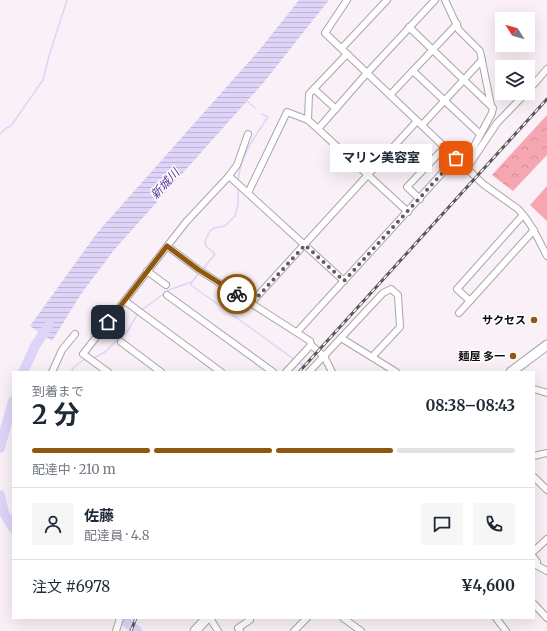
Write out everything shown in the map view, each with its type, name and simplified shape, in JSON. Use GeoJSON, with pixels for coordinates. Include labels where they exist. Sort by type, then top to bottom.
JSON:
{"type":"FeatureCollection","features":[{"type":"Feature","properties":{"kind":"main road"},"geometry":{"type":"LineString","coordinates":[[513,371],[547,345]]}},
{"type":"Feature","properties":{"kind":"main road"},"geometry":{"type":"LineString","coordinates":[[195,631],[206,619]]}},
{"type":"Feature","properties":{"kind":"street"},"geometry":{"type":"LineString","coordinates":[[347,0],[325,33],[483,184],[524,215],[534,230],[547,256]]}},
{"type":"Feature","properties":{"kind":"street"},"geometry":{"type":"LineString","coordinates":[[342,48],[387,0]]}},
{"type":"Feature","properties":{"kind":"street"},"geometry":{"type":"LineString","coordinates":[[318,129],[367,73],[435,0]]}},
{"type":"Feature","properties":{"kind":"street"},"geometry":{"type":"LineString","coordinates":[[445,0],[459,30],[480,51],[491,105],[493,108],[492,113],[465,166]]}},
{"type":"Feature","properties":{"kind":"street"},"geometry":{"type":"LineString","coordinates":[[390,95],[456,24]]}},
{"type":"Feature","properties":{"kind":"street"},"geometry":{"type":"LineString","coordinates":[[409,27],[491,105]]}},
{"type":"Feature","properties":{"kind":"street"},"geometry":{"type":"LineString","coordinates":[[308,120],[309,94],[347,54]]}},
{"type":"Feature","properties":{"kind":"street"},"geometry":{"type":"LineString","coordinates":[[251,304],[368,175],[482,60]]}},
{"type":"Feature","properties":{"kind":"street"},"geometry":{"type":"LineString","coordinates":[[535,83],[547,69]]}},
{"type":"Feature","properties":{"kind":"street"},"geometry":{"type":"LineString","coordinates":[[413,71],[480,134]]}},
{"type":"Feature","properties":{"kind":"street"},"geometry":{"type":"LineString","coordinates":[[314,89],[336,109]]}},
{"type":"Feature","properties":{"kind":"street"},"geometry":{"type":"LineString","coordinates":[[465,166],[497,123],[519,100]]}},
{"type":"Feature","properties":{"kind":"street"},"geometry":{"type":"LineString","coordinates":[[248,193],[287,112],[308,120],[408,212]]}},
{"type":"Feature","properties":{"kind":"street"},"geometry":{"type":"LineString","coordinates":[[107,371],[83,354],[186,222],[229,176],[237,165],[248,134]]}},
{"type":"Feature","properties":{"kind":"street"},"geometry":{"type":"LineString","coordinates":[[420,199],[407,187],[445,147]]}},
{"type":"Feature","properties":{"kind":"street"},"geometry":{"type":"LineString","coordinates":[[297,332],[456,158]]}},
{"type":"Feature","properties":{"kind":"street"},"geometry":{"type":"LineString","coordinates":[[229,176],[344,281]]}},
{"type":"Feature","properties":{"kind":"street"},"geometry":{"type":"LineString","coordinates":[[470,301],[456,289],[524,215]]}},
{"type":"Feature","properties":{"kind":"street"},"geometry":{"type":"LineString","coordinates":[[459,313],[534,230]]}},
{"type":"Feature","properties":{"kind":"street"},"geometry":{"type":"LineString","coordinates":[[167,246],[199,270],[310,341],[331,371]]}},
{"type":"Feature","properties":{"kind":"street"},"geometry":{"type":"LineString","coordinates":[[147,271],[166,285]]}},
{"type":"Feature","properties":{"kind":"street"},"geometry":{"type":"LineString","coordinates":[[310,371],[320,353],[341,338],[383,293],[391,289],[398,295],[400,327],[372,357]]}},
{"type":"Feature","properties":{"kind":"street"},"geometry":{"type":"LineString","coordinates":[[167,295],[272,371]]}},
{"type":"Feature","properties":{"kind":"street"},"geometry":{"type":"LineString","coordinates":[[125,301],[220,371]]}},
{"type":"Feature","properties":{"kind":"street"},"geometry":{"type":"LineString","coordinates":[[52,371],[62,350],[75,334]]}},
{"type":"Feature","properties":{"kind":"street"},"geometry":{"type":"LineString","coordinates":[[341,338],[394,371]]}},
{"type":"Feature","properties":{"kind":"street"},"geometry":{"type":"LineString","coordinates":[[121,342],[160,371]]}},
{"type":"Feature","properties":{"kind":"street"},"geometry":{"type":"LineString","coordinates":[[287,371],[311,344]]}},
{"type":"Feature","properties":{"kind":"street"},"geometry":{"type":"LineString","coordinates":[[384,371],[388,367]]}},
{"type":"Feature","properties":{"kind":"street"},"geometry":{"type":"LineString","coordinates":[[535,389],[547,393]]}},
{"type":"Feature","properties":{"kind":"street"},"geometry":{"type":"LineString","coordinates":[[535,456],[547,453]]}},
{"type":"Feature","properties":{"kind":"street"},"geometry":{"type":"LineString","coordinates":[[535,478],[547,490]]}},
{"type":"Feature","properties":{"kind":"street"},"geometry":{"type":"LineString","coordinates":[[535,550],[547,539]]}},
{"type":"Feature","properties":{"kind":"street"},"geometry":{"type":"LineString","coordinates":[[535,563],[547,571]]}},
{"type":"Feature","properties":{"kind":"street"},"geometry":{"type":"LineString","coordinates":[[535,605],[547,618]]}},
{"type":"Feature","properties":{"kind":"street"},"geometry":{"type":"LineString","coordinates":[[116,631],[120,619]]}},
{"type":"Feature","properties":{"kind":"street"},"geometry":{"type":"LineString","coordinates":[[211,619],[218,631]]}},
{"type":"Feature","properties":{"kind":"street"},"geometry":{"type":"LineString","coordinates":[[240,631],[238,628],[250,620],[249,619]]}},
{"type":"Feature","properties":{"kind":"street"},"geometry":{"type":"LineString","coordinates":[[294,631],[306,619]]}},
{"type":"Feature","properties":{"kind":"street"},"geometry":{"type":"LineString","coordinates":[[344,619],[361,631]]}},
{"type":"Feature","properties":{"kind":"street"},"geometry":{"type":"LineString","coordinates":[[497,619],[506,631]]}},
{"type":"Feature","properties":{"kind":"green space"},"geometry":{"type":"Polygon","coordinates":[[[547,115],[547,155],[513,191],[492,175],[547,115]]]}},
{"type":"Feature","properties":{"kind":"green space"},"geometry":{"type":"Polygon","coordinates":[[[547,186],[547,221],[530,205],[547,186]]]}},
{"type":"Feature","properties":{"kind":"water"},"geometry":{"type":"Polygon","coordinates":[[[299,0],[329,0],[264,82],[114,250],[81,294],[52,341],[30,326],[97,233],[261,48],[299,0]]]}},
{"type":"Feature","properties":{"kind":"waterway"},"geometry":{"type":"LineString","coordinates":[[0,134],[6,128],[11,126],[43,80],[67,0]]}},
{"type":"Feature","properties":{"kind":"waterway"},"geometry":{"type":"LineString","coordinates":[[246,100],[255,108]]}},
{"type":"Feature","properties":{"kind":"waterway"},"geometry":{"type":"LineString","coordinates":[[238,182],[241,164],[248,148],[268,117],[262,114]]}},
{"type":"Feature","properties":{"kind":"waterway"},"geometry":{"type":"LineString","coordinates":[[203,269],[215,254],[206,246],[205,241],[210,231],[214,228],[225,226],[235,216],[238,205],[238,187]]}},
{"type":"Feature","properties":{"kind":"waterway"},"geometry":{"type":"LineString","coordinates":[[198,274],[191,285],[295,360]]}},
{"type":"Feature","properties":{"kind":"waterway"},"geometry":{"type":"LineString","coordinates":[[143,309],[169,290],[191,282]]}},
{"type":"Feature","properties":{"kind":"waterway"},"geometry":{"type":"LineString","coordinates":[[94,358],[105,352],[127,332],[137,315]]}},
{"type":"Feature","properties":{"kind":"waterway","name":"新城川"},"geometry":{"type":"LineString","coordinates":[[23,371],[35,346],[49,325]]}},
{"type":"Feature","properties":{"kind":"waterway"},"geometry":{"type":"LineString","coordinates":[[72,371],[74,367],[85,359]]}},
{"type":"Feature","properties":{"kind":"waterway"},"geometry":{"type":"LineString","coordinates":[[299,363],[303,365]]}},
{"type":"Feature","properties":{"kind":"waterway","name":"新城川"},"geometry":{"type":"LineString","coordinates":[[0,448],[12,405]]}},
{"type":"Feature","properties":{"kind":"waterway","name":"新城川"},"geometry":{"type":"LineString","coordinates":[[0,495],[4,513],[12,526]]}},
{"type":"Feature","properties":{"kind":"waterway","name":"新城川"},"geometry":{"type":"LineString","coordinates":[[122,619],[137,631]]}},
{"type":"Feature","properties":{"kind":"railway"},"geometry":{"type":"LineString","coordinates":[[300,371],[547,99]]}},
{"type":"Feature","properties":{"kind":"railway"},"geometry":{"type":"LineString","coordinates":[[131,631],[136,619]]}},
{"type":"Feature","properties":{"kind":"way so far"},"geometry":{"type":"LineString","coordinates":[[237,294],[251,304],[305,245],[344,281],[456,158]]}},
{"type":"Feature","properties":{"kind":"place","name":"マリン美容室"},"geometry":{"type":"Point","coordinates":[456,158]}},
{"type":"Feature","properties":{"kind":"place","name":"サクセス"},"geometry":{"type":"Point","coordinates":[534,320]}},
{"type":"Feature","properties":{"kind":"place","name":"麺屋 多一"},"geometry":{"type":"Point","coordinates":[513,356]}},
{"type":"Feature","properties":{"kind":"route"},"geometry":{"type":"LineString","coordinates":[[108,322],[167,246],[199,270],[237,294]]}}]}
